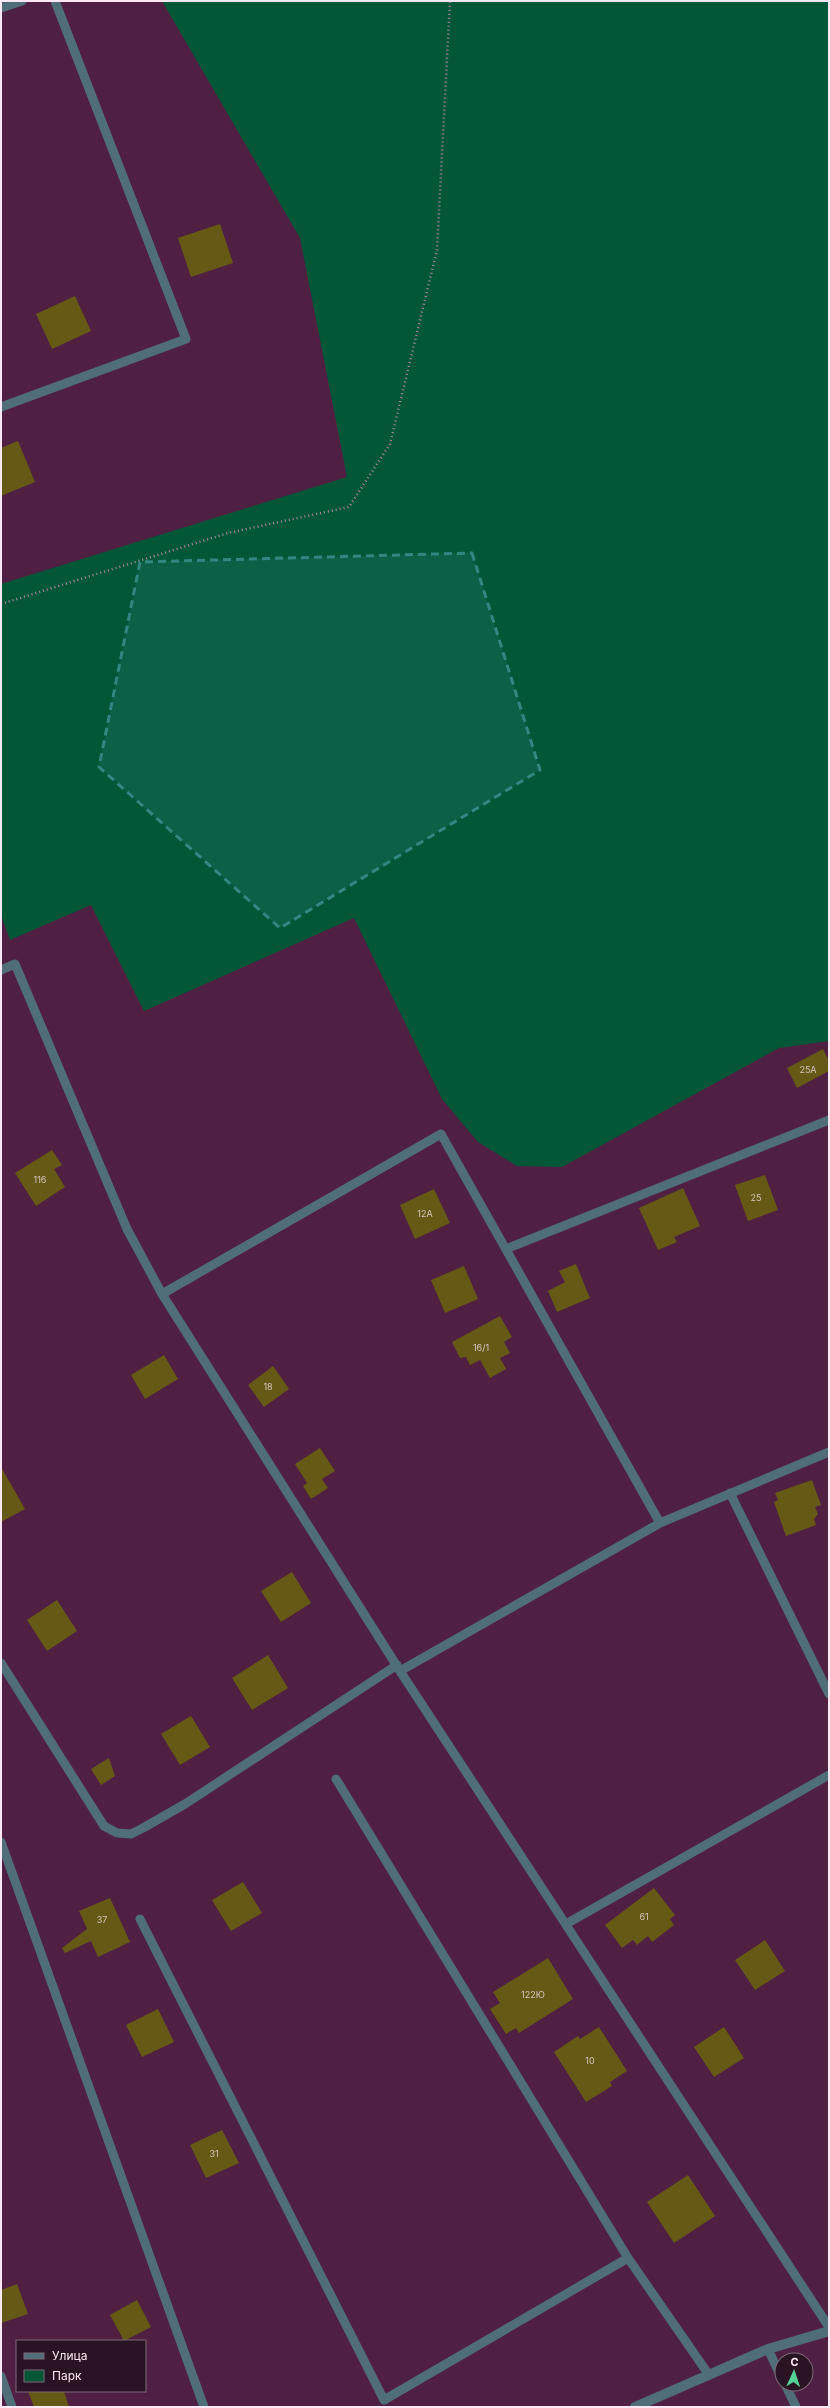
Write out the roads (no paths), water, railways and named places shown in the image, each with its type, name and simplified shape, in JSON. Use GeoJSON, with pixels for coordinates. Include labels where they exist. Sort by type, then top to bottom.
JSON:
{"type":"FeatureCollection","features":[{"type":"Feature","properties":{"kind":"street"},"geometry":{"type":"LineString","coordinates":[[639,2406],[768,2349],[829,2331]]}},
{"type":"Feature","properties":{"kind":"lane"},"geometry":{"type":"LineString","coordinates":[[1,8],[22,1]]}},
{"type":"Feature","properties":{"kind":"lane"},"geometry":{"type":"LineString","coordinates":[[1,407],[186,339],[55,1]]}},
{"type":"Feature","properties":{"kind":"lane"},"geometry":{"type":"LineString","coordinates":[[1,970],[15,964],[127,1230],[162,1294],[398,1668],[829,2327]]}},
{"type":"Feature","properties":{"kind":"lane"},"geometry":{"type":"LineString","coordinates":[[506,1249],[829,1120]]}},
{"type":"Feature","properties":{"kind":"lane"},"geometry":{"type":"LineString","coordinates":[[162,1294],[442,1134],[660,1523]]}},
{"type":"Feature","properties":{"kind":"lane"},"geometry":{"type":"LineString","coordinates":[[1,1663],[104,1826],[117,1833],[131,1834],[185,1804],[398,1668],[660,1523],[829,1452]]}},
{"type":"Feature","properties":{"kind":"lane"},"geometry":{"type":"LineString","coordinates":[[730,1494],[829,1694]]}},
{"type":"Feature","properties":{"kind":"lane"},"geometry":{"type":"LineString","coordinates":[[566,1924],[829,1775]]}},
{"type":"Feature","properties":{"kind":"lane"},"geometry":{"type":"LineString","coordinates":[[336,1779],[628,2258],[709,2375]]}},
{"type":"Feature","properties":{"kind":"lane"},"geometry":{"type":"LineString","coordinates":[[1,1842],[204,2407]]}},
{"type":"Feature","properties":{"kind":"lane"},"geometry":{"type":"LineString","coordinates":[[140,1919],[384,2400],[628,2258]]}},
{"type":"Feature","properties":{"kind":"lane"},"geometry":{"type":"LineString","coordinates":[[768,2349],[774,2362]]}},
{"type":"Feature","properties":{"kind":"lane"},"geometry":{"type":"LineString","coordinates":[[1,2376],[12,2407]]}},
{"type":"Feature","properties":{"kind":"lane"},"geometry":{"type":"LineString","coordinates":[[788,2392],[796,2407]]}}]}
